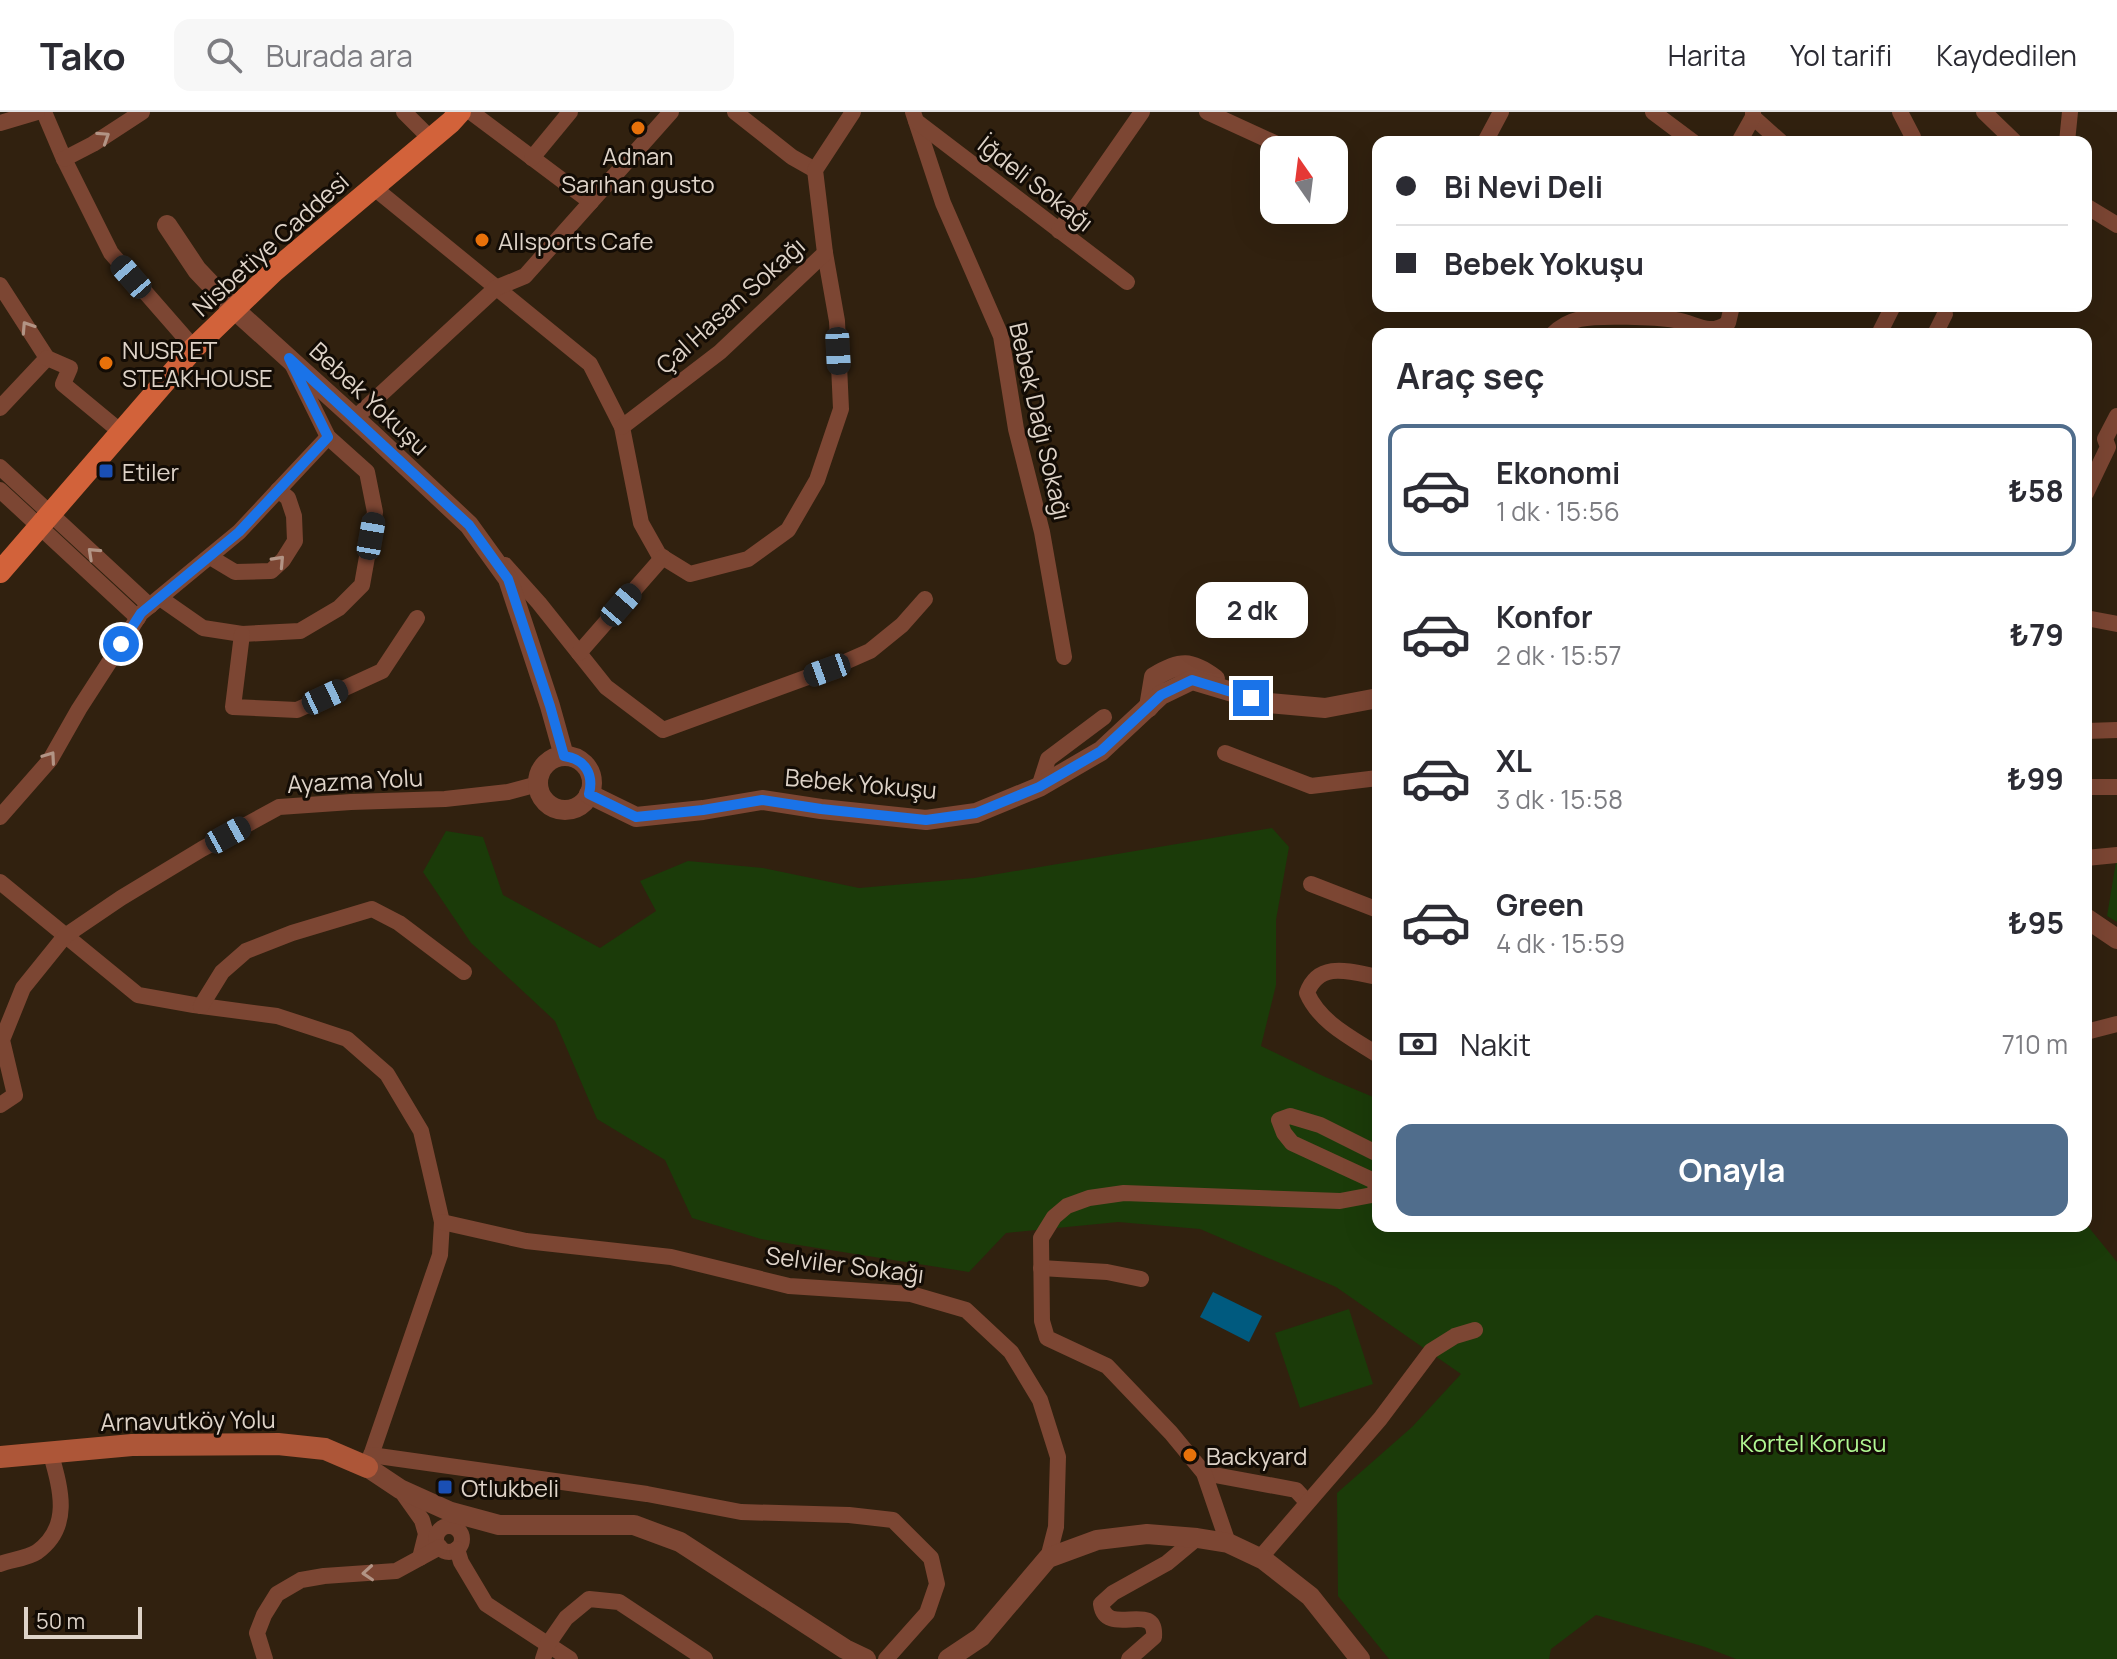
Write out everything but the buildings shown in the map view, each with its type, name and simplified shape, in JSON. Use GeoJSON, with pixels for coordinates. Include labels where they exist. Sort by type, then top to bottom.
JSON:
{"type":"FeatureCollection","features":[{"type":"Feature","properties":{"kind":"main road","name":"Nisbetiye Caddesi"},"geometry":{"type":"LineString","coordinates":[[0,572],[194,348],[274,271],[460,112]]}},
{"type":"Feature","properties":{"kind":"main road","name":"Arnavutköy Yolu"},"geometry":{"type":"LineString","coordinates":[[2,1455],[132,1445],[278,1444],[325,1449],[369,1461]]}},
{"type":"Feature","properties":{"kind":"street"},"geometry":{"type":"LineString","coordinates":[[0,123],[37,112]]}},
{"type":"Feature","properties":{"kind":"street"},"geometry":{"type":"LineString","coordinates":[[44,112],[111,253],[194,348]]}},
{"type":"Feature","properties":{"kind":"street"},"geometry":{"type":"LineString","coordinates":[[64,159],[142,112]]}},
{"type":"Feature","properties":{"kind":"street"},"geometry":{"type":"LineString","coordinates":[[404,112],[431,139]]}},
{"type":"Feature","properties":{"kind":"street"},"geometry":{"type":"LineString","coordinates":[[471,112],[591,202]]}},
{"type":"Feature","properties":{"kind":"street"},"geometry":{"type":"LineString","coordinates":[[532,158],[570,112]]}},
{"type":"Feature","properties":{"kind":"street"},"geometry":{"type":"LineString","coordinates":[[355,418],[496,288],[525,276],[671,112]]}},
{"type":"Feature","properties":{"kind":"street"},"geometry":{"type":"LineString","coordinates":[[735,112],[792,157],[815,170],[853,112]]}},
{"type":"Feature","properties":{"kind":"street"},"geometry":{"type":"LineString","coordinates":[[1059,231],[1142,112]]}},
{"type":"Feature","properties":{"kind":"street"},"geometry":{"type":"LineString","coordinates":[[1488,136],[1501,112]]}},
{"type":"Feature","properties":{"kind":"street"},"geometry":{"type":"LineString","coordinates":[[1653,112],[1685,136]]}},
{"type":"Feature","properties":{"kind":"street"},"geometry":{"type":"LineString","coordinates":[[1900,112],[1912,136]]}},
{"type":"Feature","properties":{"kind":"street"},"geometry":{"type":"LineString","coordinates":[[1984,112],[2009,136]]}},
{"type":"Feature","properties":{"kind":"street"},"geometry":{"type":"LineString","coordinates":[[2068,136],[2070,112]]}},
{"type":"Feature","properties":{"kind":"street"},"geometry":{"type":"LineString","coordinates":[[1212,113],[1260,136]]}},
{"type":"Feature","properties":{"kind":"street"},"geometry":{"type":"LineString","coordinates":[[1742,136],[1753,114],[1775,136]]}},
{"type":"Feature","properties":{"kind":"street","name":"İğdeli Sokağı"},"geometry":{"type":"LineString","coordinates":[[914,117],[1127,282]]}},
{"type":"Feature","properties":{"kind":"street","name":"Bebek Dağı Sokağı"},"geometry":{"type":"LineString","coordinates":[[914,117],[943,203],[1001,336],[1016,429],[1042,532],[1064,657]]}},
{"type":"Feature","properties":{"kind":"street","name":"Çal Hasan Sokağı"},"geometry":{"type":"LineString","coordinates":[[622,427],[720,352],[825,253],[815,170]]}},
{"type":"Feature","properties":{"kind":"street"},"geometry":{"type":"LineString","coordinates":[[373,187],[590,364],[622,427],[641,523],[659,555],[690,574],[748,559],[788,530],[817,480],[841,409],[837,321],[825,253]]}},
{"type":"Feature","properties":{"kind":"street"},"geometry":{"type":"LineString","coordinates":[[2092,210],[2117,225]]}},
{"type":"Feature","properties":{"kind":"street","name":"Bebek Yokuşu"},"geometry":{"type":"LineString","coordinates":[[167,225],[197,270],[234,309],[469,525],[508,579],[564,756]]}},
{"type":"Feature","properties":{"kind":"street"},"geometry":{"type":"LineString","coordinates":[[0,285],[47,358],[70,368],[63,384],[121,432]]}},
{"type":"Feature","properties":{"kind":"street"},"geometry":{"type":"LineString","coordinates":[[1938,328],[1945,314]]}},
{"type":"Feature","properties":{"kind":"street"},"geometry":{"type":"LineString","coordinates":[[1561,328],[1581,319],[1607,317],[1676,320],[1703,328]]}},
{"type":"Feature","properties":{"kind":"street"},"geometry":{"type":"LineString","coordinates":[[0,408],[47,358]]}},
{"type":"Feature","properties":{"kind":"street"},"geometry":{"type":"LineString","coordinates":[[0,490],[45,520],[147,609],[203,628],[242,634],[300,631],[339,608],[362,585],[375,512],[367,472],[328,437],[289,358]]}},
{"type":"Feature","properties":{"kind":"street"},"geometry":{"type":"LineString","coordinates":[[2092,483],[2112,450],[2105,439],[2117,416]]}},
{"type":"Feature","properties":{"kind":"street"},"geometry":{"type":"LineString","coordinates":[[0,817],[50,760],[79,709],[147,609],[239,532],[328,437]]}},
{"type":"Feature","properties":{"kind":"street"},"geometry":{"type":"LineString","coordinates":[[0,467],[45,520]]}},
{"type":"Feature","properties":{"kind":"street"},"geometry":{"type":"LineString","coordinates":[[210,557],[235,572],[271,571],[283,560],[295,541],[294,516],[288,498],[278,490]]}},
{"type":"Feature","properties":{"kind":"street"},"geometry":{"type":"LineString","coordinates":[[469,525],[539,603],[606,687],[663,730],[827,670],[870,651],[902,625],[925,599]]}},
{"type":"Feature","properties":{"kind":"street"},"geometry":{"type":"LineString","coordinates":[[579,653],[663,557]]}},
{"type":"Feature","properties":{"kind":"street"},"geometry":{"type":"LineString","coordinates":[[242,634],[233,707],[297,710],[382,671],[417,618]]}},
{"type":"Feature","properties":{"kind":"street"},"geometry":{"type":"LineString","coordinates":[[2092,619],[2117,624]]}},
{"type":"Feature","properties":{"kind":"street","name":"Bebek Yokuşu"},"geometry":{"type":"LineString","coordinates":[[589,794],[636,817],[762,800],[926,820],[976,813],[1039,787],[1101,751],[1149,707],[1154,677],[1180,665],[1200,668],[1234,693],[1269,703],[1325,708],[1372,699]]}},
{"type":"Feature","properties":{"kind":"street"},"geometry":{"type":"LineString","coordinates":[[1039,787],[1048,759],[1104,717]]}},
{"type":"Feature","properties":{"kind":"street"},"geometry":{"type":"LineString","coordinates":[[2092,731],[2117,730]]}},
{"type":"Feature","properties":{"kind":"street"},"geometry":{"type":"LineString","coordinates":[[1225,753],[1311,786],[1372,779]]}},
{"type":"Feature","properties":{"kind":"street"},"geometry":{"type":"LineString","coordinates":[[564,756],[586,766],[591,785],[589,794],[577,807],[568,810],[548,804],[538,784],[544,766],[554,758],[564,756]]}},
{"type":"Feature","properties":{"kind":"street","name":"Ayazma Yolu"},"geometry":{"type":"LineString","coordinates":[[1,1039],[23,988],[65,936],[161,873],[279,807],[445,799],[508,792],[538,784]]}},
{"type":"Feature","properties":{"kind":"street"},"geometry":{"type":"LineString","coordinates":[[2092,787],[2117,787]]}},
{"type":"Feature","properties":{"kind":"street"},"geometry":{"type":"LineString","coordinates":[[2092,857],[2117,855]]}},
{"type":"Feature","properties":{"kind":"street"},"geometry":{"type":"LineString","coordinates":[[0,882],[138,995],[277,1016],[347,1039],[387,1074],[421,1131],[442,1222],[440,1255],[369,1461]]}},
{"type":"Feature","properties":{"kind":"street"},"geometry":{"type":"LineString","coordinates":[[1311,884],[1372,908]]}},
{"type":"Feature","properties":{"kind":"street"},"geometry":{"type":"LineString","coordinates":[[201,1006],[222,972],[246,951],[292,933],[372,909],[399,923],[464,972]]}},
{"type":"Feature","properties":{"kind":"street"},"geometry":{"type":"LineString","coordinates":[[2092,922],[2117,939]]}},
{"type":"Feature","properties":{"kind":"street"},"geometry":{"type":"LineString","coordinates":[[1372,976],[1327,970],[1310,985],[1307,993],[1324,1018],[1372,1051]]}},
{"type":"Feature","properties":{"kind":"street"},"geometry":{"type":"LineString","coordinates":[[2092,1030],[2117,1024]]}},
{"type":"Feature","properties":{"kind":"street"},"geometry":{"type":"LineString","coordinates":[[0,1105],[15,1095],[1,1039]]}},
{"type":"Feature","properties":{"kind":"street"},"geometry":{"type":"LineString","coordinates":[[1372,1151],[1320,1125],[1290,1116],[1279,1120],[1292,1143],[1372,1180]]}},
{"type":"Feature","properties":{"kind":"street"},"geometry":{"type":"LineString","coordinates":[[1228,1543],[1204,1473],[1171,1433],[1107,1366],[1047,1338],[1042,1321],[1041,1238],[1054,1217],[1067,1206],[1089,1198],[1124,1193],[1340,1201],[1372,1195]]}},
{"type":"Feature","properties":{"kind":"street","name":"Selviler Sokağı"},"geometry":{"type":"LineString","coordinates":[[442,1222],[526,1241],[671,1257],[789,1286],[911,1294],[966,1310],[1011,1352],[1040,1400],[1058,1457],[1056,1527],[1048,1558]]}},
{"type":"Feature","properties":{"kind":"street"},"geometry":{"type":"LineString","coordinates":[[1041,1268],[1107,1272],[1141,1279]]}},
{"type":"Feature","properties":{"kind":"street"},"geometry":{"type":"LineString","coordinates":[[1260,1558],[1380,1419],[1431,1351],[1455,1336],[1475,1330]]}},
{"type":"Feature","properties":{"kind":"street"},"geometry":{"type":"LineString","coordinates":[[0,1564],[36,1553],[57,1530],[62,1510],[58,1478],[50,1451]]}},
{"type":"Feature","properties":{"kind":"street"},"geometry":{"type":"LineString","coordinates":[[369,1461],[400,1489],[453,1528]]}},
{"type":"Feature","properties":{"kind":"street"},"geometry":{"type":"LineString","coordinates":[[369,1461],[402,1478],[453,1528],[461,1562],[486,1604],[545,1652],[570,1659]]}},
{"type":"Feature","properties":{"kind":"street"},"geometry":{"type":"LineString","coordinates":[[369,1461],[647,1494],[741,1512],[849,1515],[893,1520],[931,1558],[937,1584],[927,1613],[886,1659]]}},
{"type":"Feature","properties":{"kind":"street"},"geometry":{"type":"LineString","coordinates":[[1204,1473],[1296,1490],[1307,1502]]}},
{"type":"Feature","properties":{"kind":"street"},"geometry":{"type":"LineString","coordinates":[[400,1489],[422,1520],[426,1534],[420,1558]]}},
{"type":"Feature","properties":{"kind":"street"},"geometry":{"type":"LineString","coordinates":[[265,1659],[257,1633],[264,1615],[277,1594],[301,1580],[396,1571],[420,1558],[453,1528],[519,1520],[530,1525],[634,1525],[680,1542],[862,1658]]}},
{"type":"Feature","properties":{"kind":"street"},"geometry":{"type":"LineString","coordinates":[[948,1659],[981,1637],[1048,1558],[1097,1540],[1147,1534],[1228,1543],[1260,1558],[1310,1596],[1360,1659]]}},
{"type":"Feature","properties":{"kind":"street"},"geometry":{"type":"LineString","coordinates":[[1129,1659],[1154,1637],[1152,1623],[1145,1619],[1119,1621],[1107,1617],[1102,1612],[1101,1604],[1113,1593],[1167,1563],[1197,1538]]}},
{"type":"Feature","properties":{"kind":"street"},"geometry":{"type":"LineString","coordinates":[[545,1652],[566,1618],[589,1599],[619,1602],[705,1659]]}},
{"type":"Feature","properties":{"kind":"green space","name":"Kortel Korusu"},"geometry":{"type":"Polygon","coordinates":[[[1272,828],[1289,847],[1276,920],[1276,985],[1261,1046],[1372,1096],[1372,1232],[2092,1231],[2117,1262],[2117,1659],[1736,1659],[1596,1615],[1551,1649],[1549,1659],[1389,1659],[1338,1596],[1337,1493],[1412,1427],[1461,1374],[1336,1287],[1200,1229],[1118,1222],[1006,1233],[969,1272],[761,1239],[692,1218],[665,1160],[597,1119],[555,1021],[471,943],[423,872],[446,831],[483,837],[503,895],[600,948],[656,911],[640,881],[688,861],[763,868],[859,888],[974,878],[1272,828]]]}},
{"type":"Feature","properties":{"kind":"green space"},"geometry":{"type":"Polygon","coordinates":[[[2117,862],[2117,922],[2107,916],[2117,862]]]}},
{"type":"Feature","properties":{"kind":"green space"},"geometry":{"type":"Polygon","coordinates":[[[1349,1309],[1373,1384],[1300,1408],[1275,1333],[1349,1309]]]}},
{"type":"Feature","properties":{"kind":"water"},"geometry":{"type":"Polygon","coordinates":[[[1213,1292],[1262,1316],[1249,1342],[1200,1317],[1213,1292]]]}},
{"type":"Feature","properties":{"kind":"place","name":"Adnan Sarıhan gusto"},"geometry":{"type":"Point","coordinates":[638,128]}},
{"type":"Feature","properties":{"kind":"place","name":"Allsports Cafe"},"geometry":{"type":"Point","coordinates":[482,240]}},
{"type":"Feature","properties":{"kind":"place","name":"NUSR ET STEAKHOUSE"},"geometry":{"type":"Point","coordinates":[106,363]}},
{"type":"Feature","properties":{"kind":"place","name":"Etiler"},"geometry":{"type":"Point","coordinates":[106,471]}},
{"type":"Feature","properties":{"kind":"place","name":"Backyard"},"geometry":{"type":"Point","coordinates":[1190,1455]}},
{"type":"Feature","properties":{"kind":"place","name":"Otlukbeli"},"geometry":{"type":"Point","coordinates":[445,1487]}},
{"type":"Feature","properties":{"kind":"route"},"geometry":{"type":"LineString","coordinates":[[121,644],[141,613],[239,532],[328,437],[289,358],[469,525],[508,579],[564,756],[586,766],[590,775],[589,794],[636,817],[762,800],[926,820],[976,813],[1039,787],[1101,751],[1161,695],[1192,680],[1251,698]]}}]}
